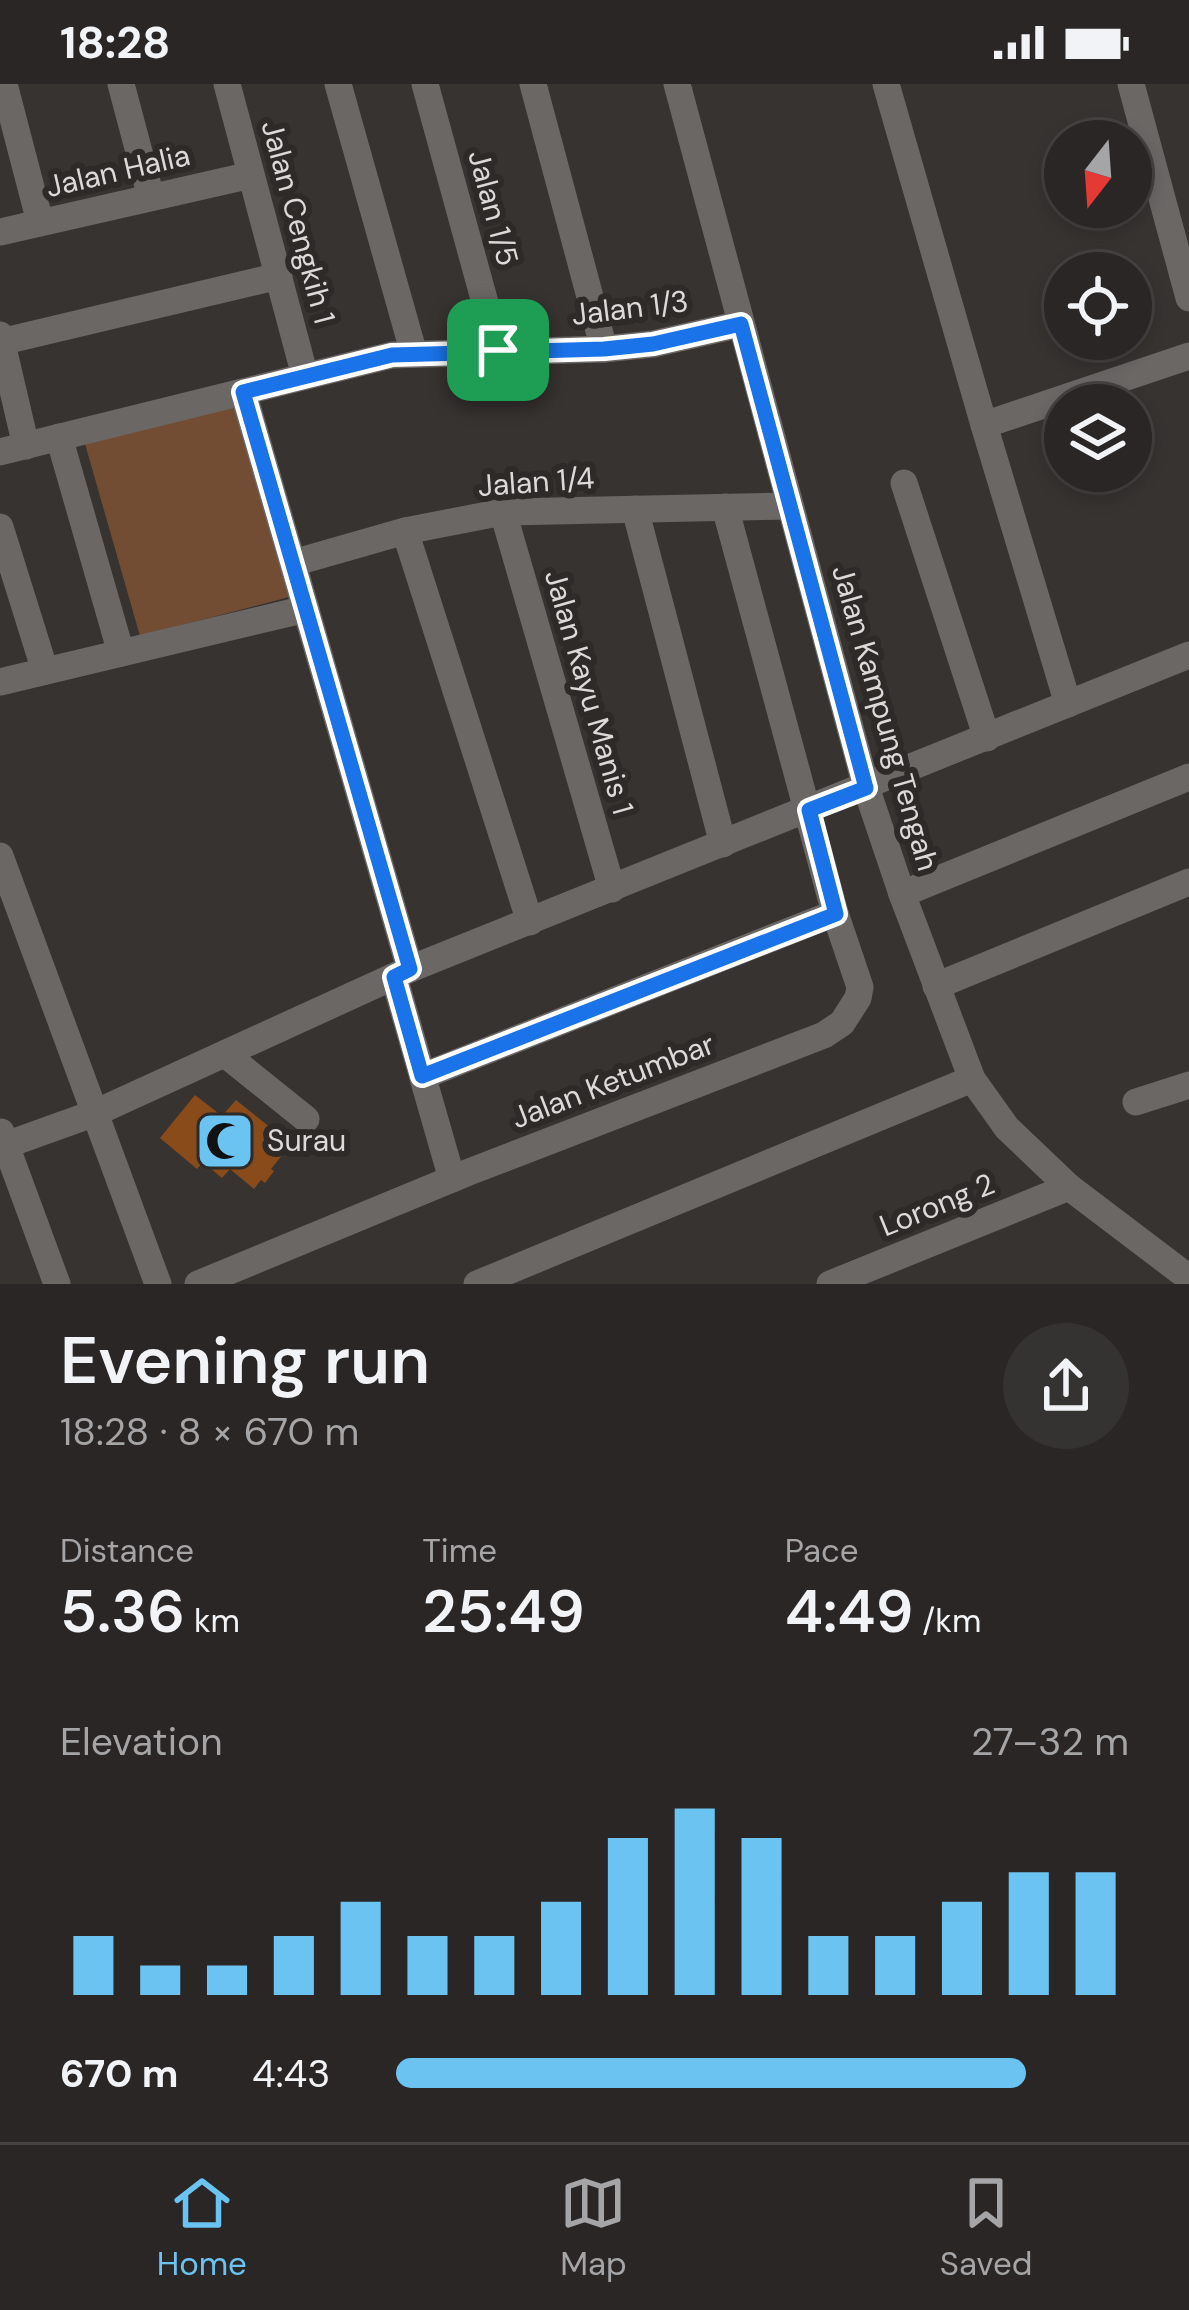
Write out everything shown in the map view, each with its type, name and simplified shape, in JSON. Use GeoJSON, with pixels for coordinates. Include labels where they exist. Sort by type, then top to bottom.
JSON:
{"type":"FeatureCollection","features":[{"type":"Feature","properties":{"kind":"street"},"geometry":{"type":"LineString","coordinates":[[4,84],[7,124],[40,222]]}},
{"type":"Feature","properties":{"kind":"street"},"geometry":{"type":"LineString","coordinates":[[121,84],[151,197]]}},
{"type":"Feature","properties":{"kind":"street","name":"Jalan Cengkih 1"},"geometry":{"type":"LineString","coordinates":[[227,84],[305,376]]}},
{"type":"Feature","properties":{"kind":"street"},"geometry":{"type":"LineString","coordinates":[[338,84],[414,354]]}},
{"type":"Feature","properties":{"kind":"street","name":"Jalan 1/5"},"geometry":{"type":"LineString","coordinates":[[425,84],[498,350]]}},
{"type":"Feature","properties":{"kind":"street"},"geometry":{"type":"LineString","coordinates":[[533,84],[604,349]]}},
{"type":"Feature","properties":{"kind":"street","name":"Jalan Kampung Tengah"},"geometry":{"type":"LineString","coordinates":[[677,84],[866,788],[972,1079],[1007,1128],[1070,1187],[1189,1278]]}},
{"type":"Feature","properties":{"kind":"street"},"geometry":{"type":"LineString","coordinates":[[886,84],[1068,704]]}},
{"type":"Feature","properties":{"kind":"street"},"geometry":{"type":"LineString","coordinates":[[1131,84],[1180,229],[1189,298]]}},
{"type":"Feature","properties":{"kind":"street","name":"Jalan Halia"},"geometry":{"type":"LineString","coordinates":[[0,232],[251,176]]}},
{"type":"Feature","properties":{"kind":"street"},"geometry":{"type":"LineString","coordinates":[[13,449],[0,339],[279,276]]}},
{"type":"Feature","properties":{"kind":"street","name":"Jalan 1/3"},"geometry":{"type":"LineString","coordinates":[[13,449],[392,355],[604,349],[653,344],[741,324]]}},
{"type":"Feature","properties":{"kind":"street"},"geometry":{"type":"LineString","coordinates":[[983,425],[1189,356]]}},
{"type":"Feature","properties":{"kind":"street"},"geometry":{"type":"LineString","coordinates":[[243,392],[306,609],[452,1179]]}},
{"type":"Feature","properties":{"kind":"street"},"geometry":{"type":"LineString","coordinates":[[59,437],[121,653]]}},
{"type":"Feature","properties":{"kind":"street"},"geometry":{"type":"LineString","coordinates":[[904,483],[987,738]]}},
{"type":"Feature","properties":{"kind":"street","name":"Jalan 1/4"},"geometry":{"type":"LineString","coordinates":[[293,563],[405,531],[503,512],[789,506]]}},
{"type":"Feature","properties":{"kind":"street","name":"Jalan Ketumbar"},"geometry":{"type":"LineString","coordinates":[[198,1284],[452,1179],[824,1035],[842,1023],[860,987],[725,507]]}},
{"type":"Feature","properties":{"kind":"street"},"geometry":{"type":"LineString","coordinates":[[634,509],[724,844]]}},
{"type":"Feature","properties":{"kind":"street","name":"Jalan Kayu Manis 1"},"geometry":{"type":"LineString","coordinates":[[503,512],[612,889]]}},
{"type":"Feature","properties":{"kind":"street"},"geometry":{"type":"LineString","coordinates":[[0,527],[45,671]]}},
{"type":"Feature","properties":{"kind":"street"},"geometry":{"type":"LineString","coordinates":[[405,531],[530,922]]}},
{"type":"Feature","properties":{"kind":"street"},"geometry":{"type":"LineString","coordinates":[[0,682],[306,609]]}},
{"type":"Feature","properties":{"kind":"street"},"geometry":{"type":"LineString","coordinates":[[57,1284],[3,1137],[95,1113],[402,973],[1189,655]]}},
{"type":"Feature","properties":{"kind":"street"},"geometry":{"type":"LineString","coordinates":[[902,895],[1189,777]]}},
{"type":"Feature","properties":{"kind":"street"},"geometry":{"type":"LineString","coordinates":[[0,856],[158,1284]]}},
{"type":"Feature","properties":{"kind":"street"},"geometry":{"type":"LineString","coordinates":[[937,986],[1189,882]]}},
{"type":"Feature","properties":{"kind":"street"},"geometry":{"type":"LineString","coordinates":[[422,1076],[836,914]]}},
{"type":"Feature","properties":{"kind":"street"},"geometry":{"type":"LineString","coordinates":[[225,1054],[306,1119]]}},
{"type":"Feature","properties":{"kind":"street"},"geometry":{"type":"LineString","coordinates":[[477,1284],[972,1079]]}},
{"type":"Feature","properties":{"kind":"street"},"geometry":{"type":"LineString","coordinates":[[1136,1102],[1189,1085]]}},
{"type":"Feature","properties":{"kind":"street","name":"Lorong 2"},"geometry":{"type":"LineString","coordinates":[[830,1284],[1070,1187]]}},
{"type":"Feature","properties":{"kind":"shaded area"},"geometry":{"type":"Polygon","coordinates":[[[242,403],[293,596],[140,636],[85,444],[242,403]]]}},
{"type":"Feature","properties":{"kind":"building","name":"Surau"},"geometry":{"type":"Polygon","coordinates":[[[195,1095],[222,1116],[236,1100],[291,1144],[265,1183],[261,1180],[254,1189],[230,1169],[222,1178],[203,1162],[197,1169],[160,1138],[195,1095]]]}},
{"type":"Feature","properties":{"kind":"place","name":"Surau"},"geometry":{"type":"Point","coordinates":[225,1141]}},
{"type":"Feature","properties":{"kind":"route"},"geometry":{"type":"LineString","coordinates":[[741,324],[866,788],[809,810],[836,914],[422,1076],[394,977],[410,969],[243,392],[392,355],[498,350],[653,344],[741,324]]}}]}
